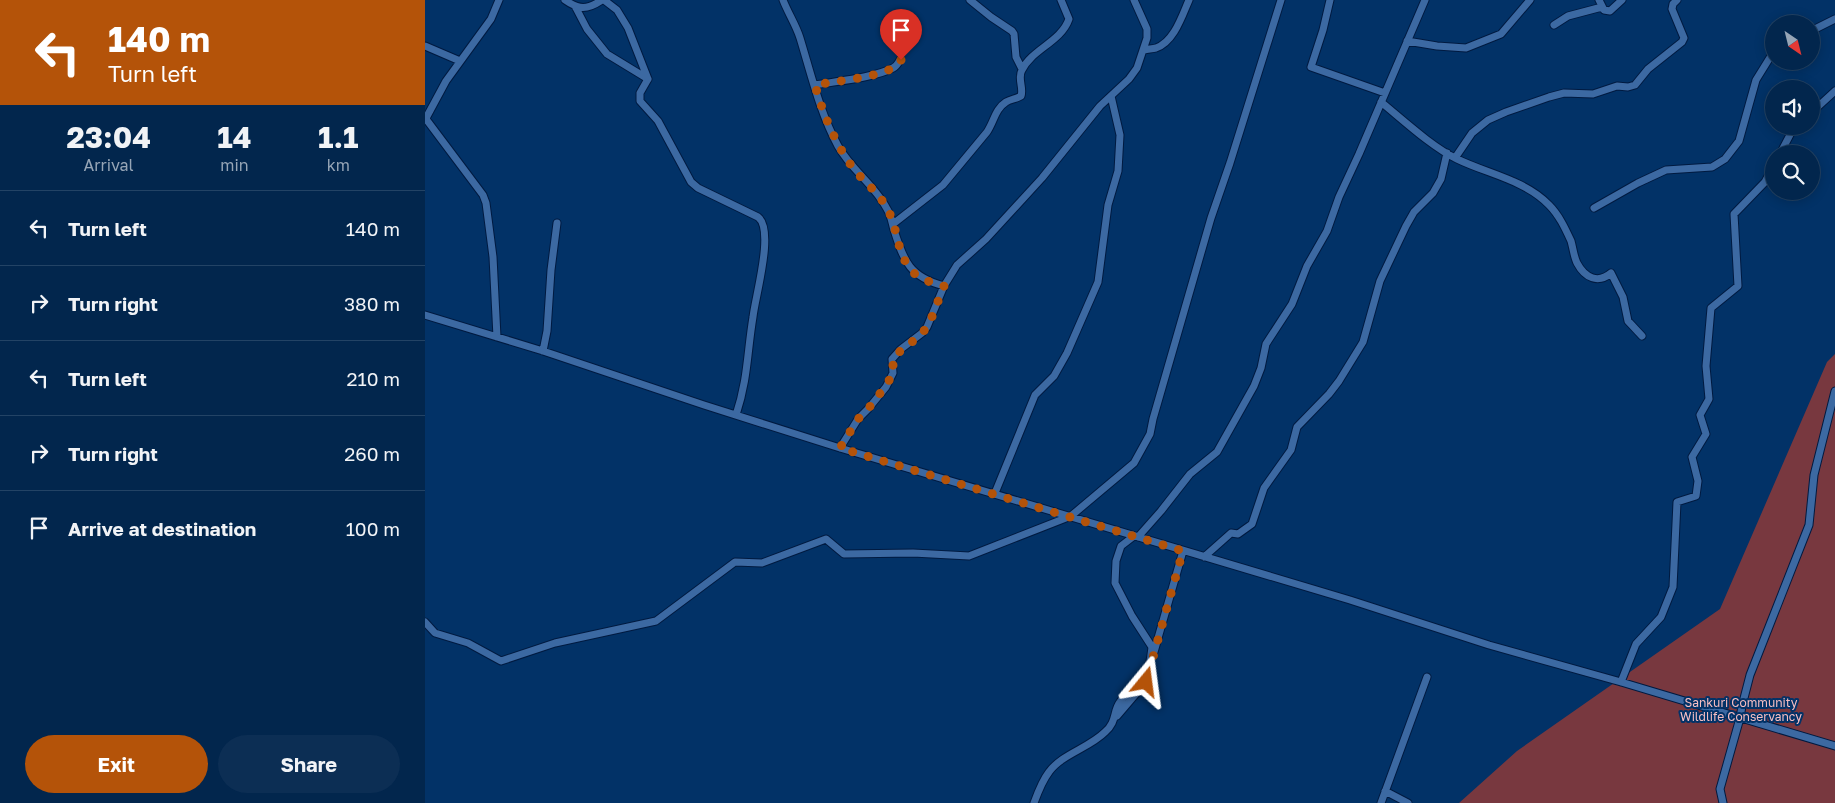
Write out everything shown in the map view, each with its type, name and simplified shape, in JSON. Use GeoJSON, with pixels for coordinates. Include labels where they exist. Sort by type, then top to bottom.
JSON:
{"type":"FeatureCollection","features":[{"type":"Feature","properties":{"kind":"street"},"geometry":{"type":"LineString","coordinates":[[497,337],[493,257],[486,203],[483,195],[425,119],[460,61],[491,19],[499,0]]}},
{"type":"Feature","properties":{"kind":"street"},"geometry":{"type":"LineString","coordinates":[[565,0],[576,8],[587,29],[607,54],[648,79]]}},
{"type":"Feature","properties":{"kind":"street"},"geometry":{"type":"LineString","coordinates":[[576,8],[586,7],[603,0],[617,10],[628,28],[648,79]]}},
{"type":"Feature","properties":{"kind":"street"},"geometry":{"type":"LineString","coordinates":[[783,0],[800,38],[823,111],[837,144],[854,170],[880,196],[889,211],[900,251],[911,269],[921,278],[944,286]]}},
{"type":"Feature","properties":{"kind":"street"},"geometry":{"type":"LineString","coordinates":[[970,0],[1012,31],[1014,34],[1016,57],[1022,69]]}},
{"type":"Feature","properties":{"kind":"street"},"geometry":{"type":"LineString","coordinates":[[893,224],[943,185],[991,125],[997,110],[1004,103],[1021,96],[1020,74],[1022,69],[1030,58],[1061,33],[1067,25],[1069,19],[1061,0]]}},
{"type":"Feature","properties":{"kind":"street"},"geometry":{"type":"LineString","coordinates":[[840,448],[858,419],[873,404],[893,374],[893,359],[901,349],[927,327],[944,286],[961,260],[986,240],[1042,178],[1100,106],[1133,74],[1144,50],[1147,38],[1147,29],[1135,0]]}},
{"type":"Feature","properties":{"kind":"street"},"geometry":{"type":"LineString","coordinates":[[1144,50],[1156,48],[1165,43],[1177,25],[1189,0]]}},
{"type":"Feature","properties":{"kind":"street"},"geometry":{"type":"LineString","coordinates":[[425,622],[435,633],[468,643],[501,661],[555,643],[655,621],[735,562],[762,563],[825,539],[844,554],[913,553],[969,556],[1071,516],[1134,463],[1150,434],[1211,218],[1281,0]]}},
{"type":"Feature","properties":{"kind":"street"},"geometry":{"type":"LineString","coordinates":[[1330,0],[1311,67],[1385,93]]}},
{"type":"Feature","properties":{"kind":"street"},"geometry":{"type":"LineString","coordinates":[[1115,718],[1119,703],[1147,673],[1152,647],[1132,616],[1115,583],[1116,561],[1121,546],[1136,537],[1161,512],[1190,474],[1217,452],[1224,440],[1254,386],[1261,368],[1266,344],[1289,309],[1307,266],[1327,231],[1339,197],[1425,0]]}},
{"type":"Feature","properties":{"kind":"street"},"geometry":{"type":"LineString","coordinates":[[1407,41],[1466,48],[1504,32],[1530,0]]}},
{"type":"Feature","properties":{"kind":"street"},"geometry":{"type":"LineString","coordinates":[[1554,25],[1568,16],[1601,4],[1604,10],[1610,12],[1622,0]]}},
{"type":"Feature","properties":{"kind":"street"},"geometry":{"type":"LineString","coordinates":[[1455,158],[1478,127],[1506,112],[1556,95],[1593,94],[1617,86],[1628,87],[1639,82],[1649,69],[1682,42],[1683,38],[1673,9],[1673,4],[1677,0]]}},
{"type":"Feature","properties":{"kind":"street"},"geometry":{"type":"LineString","coordinates":[[1820,26],[1835,19]]}},
{"type":"Feature","properties":{"kind":"street"},"geometry":{"type":"LineString","coordinates":[[425,46],[460,61]]}},
{"type":"Feature","properties":{"kind":"street"},"geometry":{"type":"LineString","coordinates":[[815,85],[866,76],[891,69],[901,60]]}},
{"type":"Feature","properties":{"kind":"street"},"geometry":{"type":"LineString","coordinates":[[1594,208],[1638,183],[1666,170],[1712,167],[1725,159],[1739,141],[1756,80],[1765,66]]}},
{"type":"Feature","properties":{"kind":"street"},"geometry":{"type":"LineString","coordinates":[[648,79],[640,93],[640,101],[646,105],[658,121],[691,182],[699,188],[758,217],[764,225],[764,253],[761,278],[752,319],[744,392],[736,415]]}},
{"type":"Feature","properties":{"kind":"street"},"geometry":{"type":"LineString","coordinates":[[1820,105],[1835,91]]}},
{"type":"Feature","properties":{"kind":"street"},"geometry":{"type":"LineString","coordinates":[[995,493],[1035,394],[1054,376],[1067,353],[1097,282],[1109,205],[1118,171],[1120,135],[1111,96]]}},
{"type":"Feature","properties":{"kind":"street"},"geometry":{"type":"LineString","coordinates":[[1381,102],[1418,132],[1455,158],[1528,188],[1541,197],[1557,214],[1571,241],[1577,263],[1585,273],[1592,279],[1604,279],[1611,273],[1623,297],[1628,321],[1642,336]]}},
{"type":"Feature","properties":{"kind":"street"},"geometry":{"type":"LineString","coordinates":[[1204,557],[1231,534],[1238,534],[1252,524],[1264,488],[1291,450],[1297,427],[1329,394],[1363,342],[1380,281],[1414,212],[1433,193],[1441,180],[1447,153]]}},
{"type":"Feature","properties":{"kind":"street"},"geometry":{"type":"LineString","coordinates":[[1621,682],[1636,644],[1661,617],[1673,587],[1677,502],[1696,496],[1698,481],[1692,457],[1707,434],[1700,414],[1709,399],[1707,366],[1711,308],[1738,286],[1734,214],[1765,182]]}},
{"type":"Feature","properties":{"kind":"street"},"geometry":{"type":"LineString","coordinates":[[543,351],[547,331],[551,270],[557,223]]}},
{"type":"Feature","properties":{"kind":"street"},"geometry":{"type":"LineString","coordinates":[[425,315],[543,351],[840,448],[1071,516],[1489,645],[1835,746]]}},
{"type":"Feature","properties":{"kind":"street"},"geometry":{"type":"LineString","coordinates":[[1723,803],[1720,789],[1741,718],[1741,706],[1750,675],[1809,525],[1813,475],[1835,392]]}},
{"type":"Feature","properties":{"kind":"street"},"geometry":{"type":"LineString","coordinates":[[1034,803],[1041,786],[1055,765],[1105,732],[1146,682],[1183,551]]}},
{"type":"Feature","properties":{"kind":"street"},"geometry":{"type":"LineString","coordinates":[[1381,803],[1427,677]]}},
{"type":"Feature","properties":{"kind":"street"},"geometry":{"type":"LineString","coordinates":[[1385,791],[1408,803]]}},
{"type":"Feature","properties":{"kind":"green space","name":"Sankuri Community Wildlife Conservancy"},"geometry":{"type":"Polygon","coordinates":[[[1835,354],[1835,803],[1459,803],[1517,751],[1720,609],[1827,362],[1835,354]]]}},
{"type":"Feature","properties":{"kind":"route"},"geometry":{"type":"LineString","coordinates":[[901,60],[891,69],[866,76],[815,85],[823,111],[837,144],[854,170],[880,196],[889,211],[900,251],[911,269],[921,278],[944,286],[927,327],[901,349],[893,359],[893,374],[878,398],[858,419],[840,448],[923,471],[1183,551],[1146,682]]}}]}
